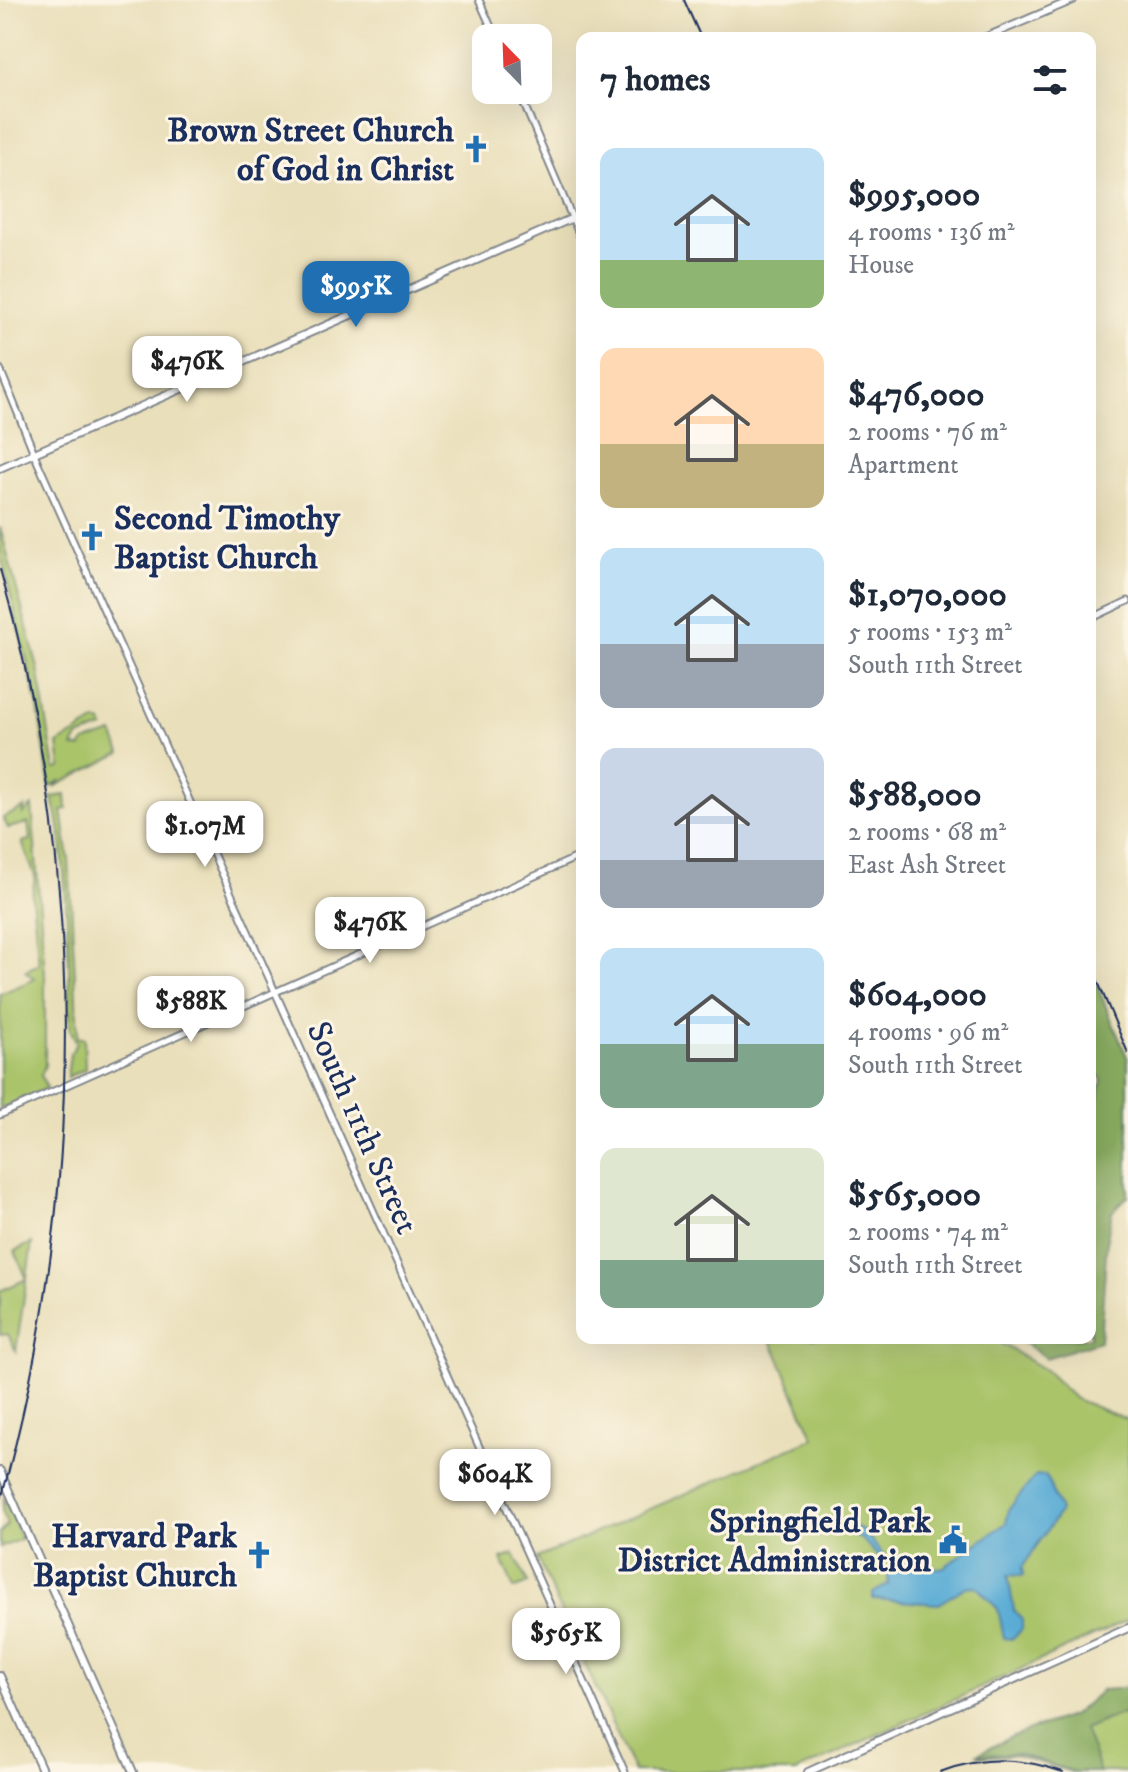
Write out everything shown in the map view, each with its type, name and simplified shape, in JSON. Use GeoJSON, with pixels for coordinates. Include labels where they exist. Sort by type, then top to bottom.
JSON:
{"type":"FeatureCollection","features":[{"type":"Feature","properties":{"kind":"main road"},"geometry":{"type":"LineString","coordinates":[[998,32],[1073,0]]}},
{"type":"Feature","properties":{"kind":"main road"},"geometry":{"type":"LineString","coordinates":[[0,468],[576,216]]}},
{"type":"Feature","properties":{"kind":"main road"},"geometry":{"type":"LineString","coordinates":[[0,1471],[133,1772]]}},
{"type":"Feature","properties":{"kind":"main road"},"geometry":{"type":"LineString","coordinates":[[808,1772],[1128,1628]]}},
{"type":"Feature","properties":{"kind":"main road"},"geometry":{"type":"LineString","coordinates":[[0,1676],[43,1772]]}},
{"type":"Feature","properties":{"kind":"street"},"geometry":{"type":"LineString","coordinates":[[479,0],[490,24]]}},
{"type":"Feature","properties":{"kind":"street"},"geometry":{"type":"LineString","coordinates":[[524,104],[576,227]]}},
{"type":"Feature","properties":{"kind":"street","name":"South 11th Street"},"geometry":{"type":"LineString","coordinates":[[0,369],[34,454],[625,1772]]}},
{"type":"Feature","properties":{"kind":"street"},"geometry":{"type":"LineString","coordinates":[[1096,616],[1128,601]]}},
{"type":"Feature","properties":{"kind":"street"},"geometry":{"type":"LineString","coordinates":[[0,1115],[576,858]]}},
{"type":"Feature","properties":{"kind":"green space"},"geometry":{"type":"Polygon","coordinates":[[[0,527],[38,668],[55,769],[61,768],[58,744],[95,722],[101,722],[104,728],[78,737],[73,747],[81,748],[85,742],[113,733],[121,753],[54,787],[61,780],[50,787],[38,707],[0,551],[0,527]]]}},
{"type":"Feature","properties":{"kind":"green space"},"geometry":{"type":"Polygon","coordinates":[[[66,795],[67,809],[62,810],[69,860],[78,1038],[84,1038],[85,1069],[67,1077],[70,1054],[77,1043],[70,1029],[61,839],[51,797],[66,795]]]}},
{"type":"Feature","properties":{"kind":"green space"},"geometry":{"type":"Polygon","coordinates":[[[32,806],[45,975],[45,1065],[41,1076],[47,1088],[0,1109],[0,994],[35,979],[25,971],[39,964],[32,896],[35,876],[22,842],[30,840],[28,823],[8,828],[3,818],[25,807],[22,815],[32,806]]]}},
{"type":"Feature","properties":{"kind":"green space"},"geometry":{"type":"Polygon","coordinates":[[[1096,983],[1128,1059],[1128,1196],[1112,1212],[1107,1238],[1100,1341],[1096,1342],[1096,1101],[1102,1080],[1096,1072],[1096,983]]]}},
{"type":"Feature","properties":{"kind":"green space"},"geometry":{"type":"Polygon","coordinates":[[[32,1243],[27,1278],[15,1251],[32,1243]]]}},
{"type":"Feature","properties":{"kind":"green space"},"geometry":{"type":"Polygon","coordinates":[[[27,1279],[16,1351],[8,1334],[0,1335],[0,1291],[27,1279]]]}},
{"type":"Feature","properties":{"kind":"green space"},"geometry":{"type":"Polygon","coordinates":[[[773,1344],[1002,1344],[1045,1370],[1075,1399],[1128,1420],[1128,1620],[796,1772],[634,1772],[537,1558],[814,1438],[773,1344]]]}},
{"type":"Feature","properties":{"kind":"green space"},"geometry":{"type":"Polygon","coordinates":[[[1025,1344],[1090,1344],[1046,1358],[1025,1344]]]}},
{"type":"Feature","properties":{"kind":"green space"},"geometry":{"type":"Polygon","coordinates":[[[4,1498],[21,1539],[0,1548],[0,1533],[7,1525],[2,1510],[4,1498]]]}},
{"type":"Feature","properties":{"kind":"green space"},"geometry":{"type":"Polygon","coordinates":[[[514,1554],[528,1583],[514,1589],[502,1559],[514,1554]]]}},
{"type":"Feature","properties":{"kind":"green space"},"geometry":{"type":"Polygon","coordinates":[[[1128,1688],[1128,1711],[1084,1729],[1100,1772],[1074,1772],[1018,1754],[976,1755],[1013,1736],[1073,1715],[1102,1690],[1128,1688]]]}},
{"type":"Feature","properties":{"kind":"green space"},"geometry":{"type":"Polygon","coordinates":[[[1128,1702],[1128,1772],[1072,1772],[1014,1755],[980,1757],[1128,1702]]]}},
{"type":"Feature","properties":{"kind":"water"},"geometry":{"type":"Polygon","coordinates":[[[1036,1475],[1046,1476],[1060,1511],[1022,1568],[1023,1576],[1008,1575],[1014,1610],[1022,1620],[1022,1629],[1013,1639],[1004,1638],[998,1609],[976,1586],[966,1587],[938,1604],[873,1599],[873,1593],[889,1584],[887,1570],[897,1564],[912,1561],[944,1567],[1006,1523],[1009,1509],[1036,1475]]]}},
{"type":"Feature","properties":{"kind":"water"},"geometry":{"type":"Polygon","coordinates":[[[841,1524],[863,1530],[884,1556],[883,1562],[862,1539],[839,1530],[841,1524]]]}},
{"type":"Feature","properties":{"kind":"railway"},"geometry":{"type":"LineString","coordinates":[[684,0],[698,32]]}},
{"type":"Feature","properties":{"kind":"railway"},"geometry":{"type":"LineString","coordinates":[[0,569],[29,684],[49,800],[61,918],[65,1036],[61,1154],[49,1271],[28,1388],[0,1503]]}},
{"type":"Feature","properties":{"kind":"railway"},"geometry":{"type":"LineString","coordinates":[[1096,977],[1128,1053]]}},
{"type":"Feature","properties":{"kind":"railway"},"geometry":{"type":"LineString","coordinates":[[940,1772],[971,1763],[1002,1760],[1032,1763],[1063,1772]]}},
{"type":"Feature","properties":{"kind":"place","name":"Brown Street Church of God in Christ"},"geometry":{"type":"Point","coordinates":[476,149]}},
{"type":"Feature","properties":{"kind":"place","name":"Second Timothy Baptist Church"},"geometry":{"type":"Point","coordinates":[92,537]}},
{"type":"Feature","properties":{"kind":"place","name":"Springfield Park District Administration"},"geometry":{"type":"Point","coordinates":[953,1540]}},
{"type":"Feature","properties":{"kind":"place","name":"Harvard Park Baptist Church"},"geometry":{"type":"Point","coordinates":[259,1555]}}]}
